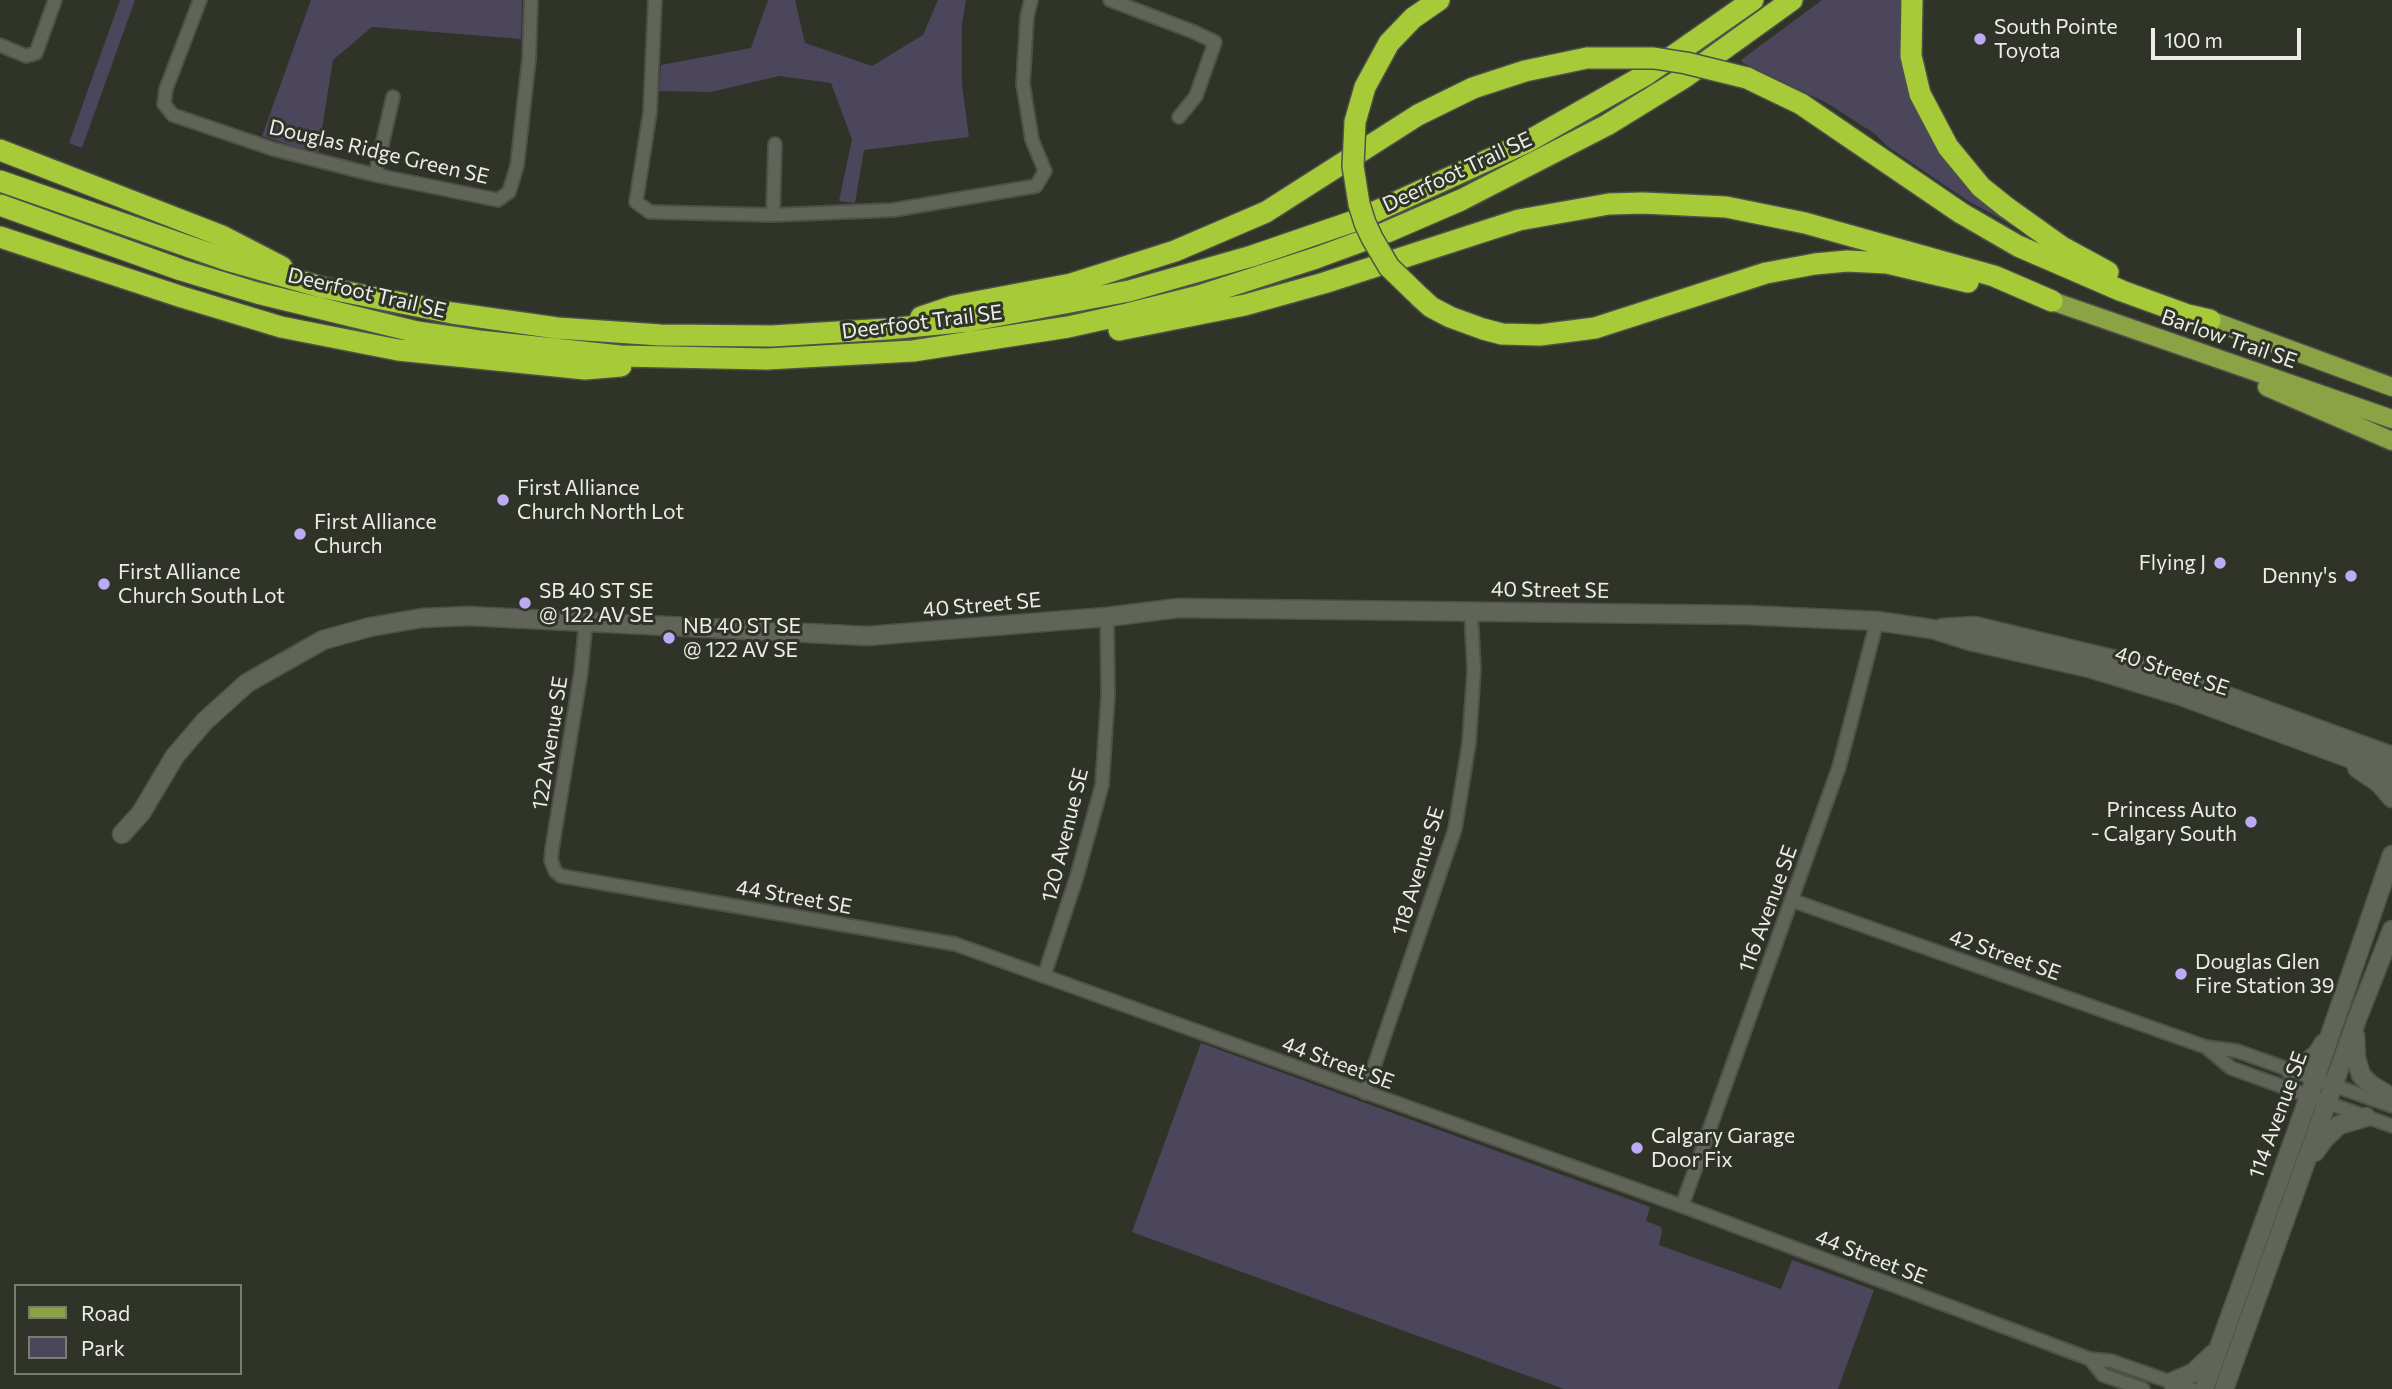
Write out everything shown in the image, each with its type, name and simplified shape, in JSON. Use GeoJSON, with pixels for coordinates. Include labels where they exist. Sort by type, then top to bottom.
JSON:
{"type":"FeatureCollection","features":[{"type":"Feature","properties":{"kind":"highway"},"geometry":{"type":"LineString","coordinates":[[1439,0],[1413,18],[1389,43],[1365,87],[1355,122],[1353,166],[1355,186],[1365,223],[1389,267],[1431,307],[1450,317],[1483,329],[1520,335],[1553,334],[1595,328],[1766,273],[1847,261],[1887,263],[2052,301]]}},
{"type":"Feature","properties":{"kind":"highway","name":"Deerfoot Trail SE"},"geometry":{"type":"LineString","coordinates":[[0,181],[216,257],[321,287],[452,313],[587,330],[721,337],[888,329],[992,317],[1129,291],[1252,256],[1357,220],[1525,143],[1647,74],[1753,0]]}},
{"type":"Feature","properties":{"kind":"highway","name":"Deerfoot Trail SE"},"geometry":{"type":"LineString","coordinates":[[0,205],[181,270],[281,300],[391,326],[479,341],[620,356],[722,359],[838,356],[964,344],[1080,324],[1199,296],[1387,232],[1461,200],[1607,125],[1685,77],[1792,0]]}},
{"type":"Feature","properties":{"kind":"highway"},"geometry":{"type":"LineString","coordinates":[[1912,0],[1911,56],[1920,94],[1948,148],[1965,170],[2006,207],[2062,247],[2102,269],[2189,306],[2210,320]]}},
{"type":"Feature","properties":{"kind":"highway"},"geometry":{"type":"LineString","coordinates":[[888,329],[954,306],[1071,284],[1175,251],[1266,212],[1418,115],[1473,88],[1525,71],[1587,58],[1654,58],[1686,62],[1747,78],[1801,104],[1961,212],[2018,246],[2122,291],[2188,315],[2210,320]]}},
{"type":"Feature","properties":{"kind":"highway"},"geometry":{"type":"LineString","coordinates":[[0,150],[222,236],[321,287]]}},
{"type":"Feature","properties":{"kind":"highway"},"geometry":{"type":"LineString","coordinates":[[964,344],[1066,340],[1245,305],[1324,283],[1518,220],[1609,204],[1643,202],[1726,207],[1816,226],[1994,276],[2052,301]]}},
{"type":"Feature","properties":{"kind":"highway"},"geometry":{"type":"LineString","coordinates":[[0,237],[281,327],[398,350],[585,369],[722,359]]}},
{"type":"Feature","properties":{"kind":"main road","name":"Barlow Trail SE"},"geometry":{"type":"LineString","coordinates":[[2052,301],[2392,419]]}},
{"type":"Feature","properties":{"kind":"main road","name":"Barlow Trail SE"},"geometry":{"type":"LineString","coordinates":[[2210,320],[2392,387]]}},
{"type":"Feature","properties":{"kind":"main road"},"geometry":{"type":"LineString","coordinates":[[2239,367],[2253,382],[2392,441]]}},
{"type":"Feature","properties":{"kind":"street"},"geometry":{"type":"LineString","coordinates":[[0,45],[26,56],[36,53],[55,0]]}},
{"type":"Feature","properties":{"kind":"street","name":"Douglas Ridge Green SE"},"geometry":{"type":"LineString","coordinates":[[200,0],[166,89],[164,104],[173,116],[273,149],[375,175],[498,200],[509,192],[517,166],[526,100],[531,0]]}},
{"type":"Feature","properties":{"kind":"street"},"geometry":{"type":"LineString","coordinates":[[655,0],[650,112],[636,202],[650,212],[773,215],[893,209],[1037,186],[1045,171],[1032,140],[1023,84],[1027,17],[1031,0]]}},
{"type":"Feature","properties":{"kind":"street"},"geometry":{"type":"LineString","coordinates":[[1110,0],[1215,42],[1196,96],[1179,117]]}},
{"type":"Feature","properties":{"kind":"street"},"geometry":{"type":"LineString","coordinates":[[375,175],[393,97]]}},
{"type":"Feature","properties":{"kind":"street"},"geometry":{"type":"LineString","coordinates":[[773,215],[775,144]]}},
{"type":"Feature","properties":{"kind":"street","name":"40 Street SE"},"geometry":{"type":"LineString","coordinates":[[122,834],[141,813],[175,756],[205,721],[247,683],[323,640],[370,627],[422,618],[468,616],[867,636],[1107,617],[1178,608],[1746,615],[1877,621],[1932,629],[1970,641],[2089,668],[2180,695],[2392,774]]}},
{"type":"Feature","properties":{"kind":"street","name":"118 Avenue SE"},"geometry":{"type":"LineString","coordinates":[[1365,1093],[1455,829],[1469,731],[1474,670],[1471,612]]}},
{"type":"Feature","properties":{"kind":"street","name":"120 Avenue SE"},"geometry":{"type":"LineString","coordinates":[[1044,976],[1077,876],[1102,785],[1108,695],[1107,617]]}},
{"type":"Feature","properties":{"kind":"street","name":"122 Avenue SE"},"geometry":{"type":"LineString","coordinates":[[555,871],[551,860],[552,849],[581,671],[586,620]]}},
{"type":"Feature","properties":{"kind":"street","name":"116 Avenue SE"},"geometry":{"type":"LineString","coordinates":[[1682,1206],[1839,767],[1877,621]]}},
{"type":"Feature","properties":{"kind":"street","name":"40 Street SE"},"geometry":{"type":"LineString","coordinates":[[1932,629],[1975,626],[2153,669],[2391,755]]}},
{"type":"Feature","properties":{"kind":"street"},"geometry":{"type":"LineString","coordinates":[[2340,755],[2379,783],[2392,798]]}},
{"type":"Feature","properties":{"kind":"street","name":"114 Avenue SE"},"geometry":{"type":"LineString","coordinates":[[2204,1389],[2392,855]]}},
{"type":"Feature","properties":{"kind":"street","name":"44 Street SE"},"geometry":{"type":"LineString","coordinates":[[555,871],[574,880],[956,944],[1682,1206],[2090,1359],[2111,1361],[2191,1389]]}},
{"type":"Feature","properties":{"kind":"street","name":"42 Street SE"},"geometry":{"type":"LineString","coordinates":[[1791,900],[2206,1047],[2237,1051],[2392,1106]]}},
{"type":"Feature","properties":{"kind":"street","name":"114 Avenue SE"},"geometry":{"type":"LineString","coordinates":[[2224,1389],[2357,1019],[2392,930]]}},
{"type":"Feature","properties":{"kind":"street"},"geometry":{"type":"LineString","coordinates":[[2357,1019],[2354,1046],[2361,1075],[2392,1098]]}},
{"type":"Feature","properties":{"kind":"street"},"geometry":{"type":"LineString","coordinates":[[2290,1070],[2300,1067],[2317,1054],[2332,1031]]}},
{"type":"Feature","properties":{"kind":"street","name":"42 Street SE"},"geometry":{"type":"LineString","coordinates":[[2206,1047],[2231,1068],[2392,1126]]}},
{"type":"Feature","properties":{"kind":"street"},"geometry":{"type":"LineString","coordinates":[[2305,1166],[2325,1138],[2339,1125],[2366,1117]]}},
{"type":"Feature","properties":{"kind":"street"},"geometry":{"type":"LineString","coordinates":[[2172,1382],[2193,1373],[2218,1348]]}},
{"type":"Feature","properties":{"kind":"street","name":"44 Street SE"},"geometry":{"type":"LineString","coordinates":[[2090,1359],[2104,1375],[2143,1389]]}},
{"type":"Feature","properties":{"kind":"green space"},"geometry":{"type":"Polygon","coordinates":[[[120,0],[135,0],[82,148],[69,143],[120,0]]]}},
{"type":"Feature","properties":{"kind":"green space"},"geometry":{"type":"Polygon","coordinates":[[[311,0],[522,0],[521,39],[372,27],[333,60],[318,154],[262,136],[311,0]]]}},
{"type":"Feature","properties":{"kind":"green space"},"geometry":{"type":"Polygon","coordinates":[[[768,0],[795,0],[805,43],[872,66],[923,35],[938,0],[966,0],[962,24],[962,85],[969,137],[864,150],[855,203],[839,201],[852,139],[831,83],[779,76],[711,92],[659,91],[661,65],[751,48],[768,0]]]}},
{"type":"Feature","properties":{"kind":"green space"},"geometry":{"type":"Polygon","coordinates":[[[1822,0],[1905,0],[1919,103],[2024,227],[2022,231],[1965,199],[1827,103],[1743,63],[1741,60],[1822,0]]]}},
{"type":"Feature","properties":{"kind":"green space"},"geometry":{"type":"Polygon","coordinates":[[[1201,1043],[1650,1207],[1646,1221],[1661,1227],[1659,1245],[1781,1289],[1792,1260],[1874,1290],[1838,1389],[1564,1389],[1132,1232],[1201,1043]]]}},
{"type":"Feature","properties":{"kind":"place","name":"South Pointe Toyota"},"geometry":{"type":"Point","coordinates":[1980,39]}},
{"type":"Feature","properties":{"kind":"place","name":"First Alliance Church North Lot"},"geometry":{"type":"Point","coordinates":[503,500]}},
{"type":"Feature","properties":{"kind":"place","name":"First Alliance Church"},"geometry":{"type":"Point","coordinates":[300,534]}},
{"type":"Feature","properties":{"kind":"place","name":"Flying J"},"geometry":{"type":"Point","coordinates":[2220,563]}},
{"type":"Feature","properties":{"kind":"place","name":"Denny's"},"geometry":{"type":"Point","coordinates":[2351,576]}},
{"type":"Feature","properties":{"kind":"place","name":"First Alliance Church South Lot"},"geometry":{"type":"Point","coordinates":[104,584]}},
{"type":"Feature","properties":{"kind":"place","name":"SB 40 ST SE @ 122 AV SE"},"geometry":{"type":"Point","coordinates":[525,603]}},
{"type":"Feature","properties":{"kind":"place","name":"NB 40 ST SE @ 122 AV SE"},"geometry":{"type":"Point","coordinates":[669,638]}},
{"type":"Feature","properties":{"kind":"place","name":"Princess Auto - Calgary South"},"geometry":{"type":"Point","coordinates":[2251,822]}},
{"type":"Feature","properties":{"kind":"place","name":"Douglas Glen Fire Station 39"},"geometry":{"type":"Point","coordinates":[2181,974]}},
{"type":"Feature","properties":{"kind":"place","name":"Calgary Garage Door Fix"},"geometry":{"type":"Point","coordinates":[1637,1148]}}]}
